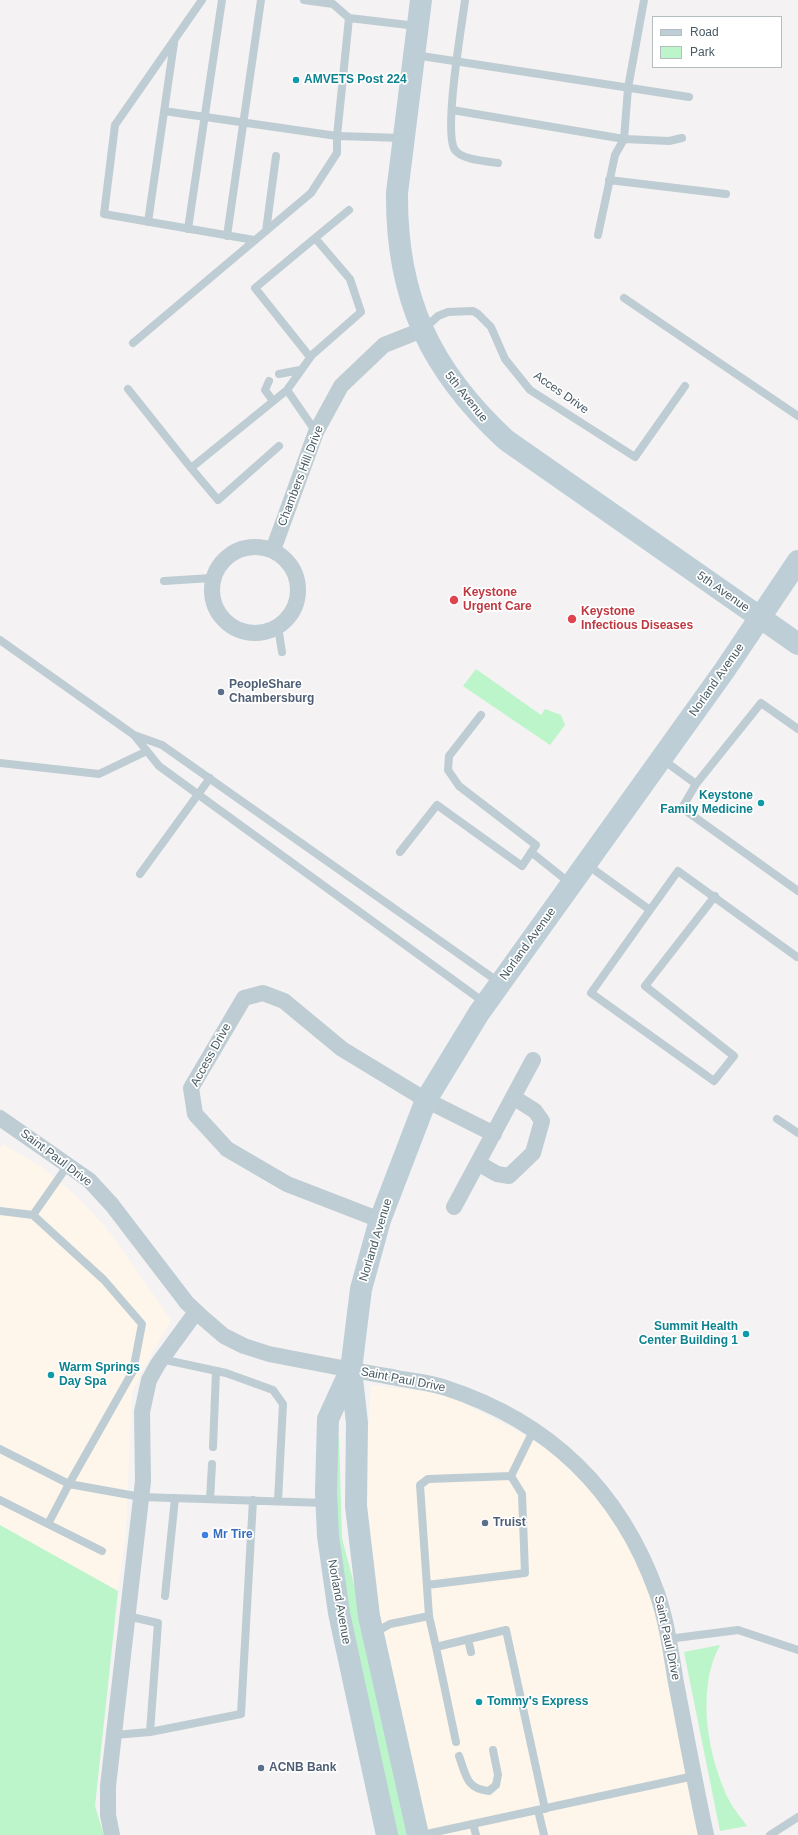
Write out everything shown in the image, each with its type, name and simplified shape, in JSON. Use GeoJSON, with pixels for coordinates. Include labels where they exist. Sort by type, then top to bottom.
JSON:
{"type":"FeatureCollection","features":[{"type":"Feature","properties":{"kind":"main road","name":"5th Avenue"},"geometry":{"type":"LineString","coordinates":[[421,0],[397,193],[399,245],[407,285],[422,330],[439,362],[475,411],[506,440],[798,644]]}},
{"type":"Feature","properties":{"kind":"main road","name":"Norland Avenue"},"geometry":{"type":"LineString","coordinates":[[418,1835],[373,1633],[365,1586],[356,1506],[357,1423],[351,1370],[361,1289],[380,1220],[426,1100],[486,1003],[724,671],[798,561]]}},
{"type":"Feature","properties":{"kind":"main road","name":"Norland Avenue"},"geometry":{"type":"LineString","coordinates":[[351,1370],[328,1419],[328,1536],[339,1612],[387,1835]]}},
{"type":"Feature","properties":{"kind":"street","name":"Chambers Hill Drive"},"geometry":{"type":"LineString","coordinates":[[273,550],[316,432],[340,386],[384,345],[422,330]]}},
{"type":"Feature","properties":{"kind":"street"},"geometry":{"type":"LineString","coordinates":[[260,546],[273,550],[284,557],[293,568],[298,580],[299,594],[296,607],[288,618],[278,627],[265,632],[251,634],[238,630],[226,622],[217,611],[212,598],[212,578],[224,560],[235,551],[260,546]]}},
{"type":"Feature","properties":{"kind":"street","name":"Access Drive"},"geometry":{"type":"LineString","coordinates":[[380,1220],[287,1184],[227,1150],[195,1114],[191,1088],[244,998],[263,993],[284,1001],[342,1049],[426,1100],[494,1134]]}},
{"type":"Feature","properties":{"kind":"street"},"geometry":{"type":"LineString","coordinates":[[454,1207],[533,1060]]}},
{"type":"Feature","properties":{"kind":"street"},"geometry":{"type":"LineString","coordinates":[[478,1163],[498,1174],[509,1176],[533,1153],[542,1121],[535,1111],[513,1097]]}},
{"type":"Feature","properties":{"kind":"street","name":"Saint Paul Drive"},"geometry":{"type":"LineString","coordinates":[[0,1118],[89,1180],[112,1205],[187,1303],[224,1336],[244,1346],[269,1354],[445,1387],[486,1403],[534,1429],[568,1455],[613,1506],[635,1542],[657,1593],[668,1639],[706,1835]]}},
{"type":"Feature","properties":{"kind":"street"},"geometry":{"type":"LineString","coordinates":[[112,1835],[108,1815],[108,1793],[143,1481],[142,1412],[149,1380],[161,1359],[196,1312]]}},
{"type":"Feature","properties":{"kind":"lane"},"geometry":{"type":"LineString","coordinates":[[202,0],[115,125],[104,214],[254,240]]}},
{"type":"Feature","properties":{"kind":"lane"},"geometry":{"type":"LineString","coordinates":[[188,229],[206,117],[222,0]]}},
{"type":"Feature","properties":{"kind":"lane"},"geometry":{"type":"LineString","coordinates":[[227,236],[261,0]]}},
{"type":"Feature","properties":{"kind":"lane"},"geometry":{"type":"LineString","coordinates":[[304,0],[333,4],[349,18],[418,26]]}},
{"type":"Feature","properties":{"kind":"lane"},"geometry":{"type":"LineString","coordinates":[[465,0],[456,61],[450,135],[455,150],[462,156],[498,163]]}},
{"type":"Feature","properties":{"kind":"lane"},"geometry":{"type":"LineString","coordinates":[[598,236],[614,154],[624,139],[628,88],[644,0]]}},
{"type":"Feature","properties":{"kind":"lane"},"geometry":{"type":"LineString","coordinates":[[132,343],[311,193],[337,153],[337,136],[349,18]]}},
{"type":"Feature","properties":{"kind":"lane"},"geometry":{"type":"LineString","coordinates":[[148,222],[174,40]]}},
{"type":"Feature","properties":{"kind":"lane"},"geometry":{"type":"LineString","coordinates":[[414,55],[689,97]]}},
{"type":"Feature","properties":{"kind":"lane"},"geometry":{"type":"LineString","coordinates":[[452,110],[624,139],[669,141],[682,138]]}},
{"type":"Feature","properties":{"kind":"lane"},"geometry":{"type":"LineString","coordinates":[[164,111],[337,136],[404,138]]}},
{"type":"Feature","properties":{"kind":"lane"},"geometry":{"type":"LineString","coordinates":[[266,231],[276,156]]}},
{"type":"Feature","properties":{"kind":"lane"},"geometry":{"type":"LineString","coordinates":[[609,180],[726,194]]}},
{"type":"Feature","properties":{"kind":"lane"},"geometry":{"type":"LineString","coordinates":[[310,357],[255,288],[349,210]]}},
{"type":"Feature","properties":{"kind":"lane"},"geometry":{"type":"LineString","coordinates":[[191,468],[287,390],[310,357],[362,312],[350,279],[315,238]]}},
{"type":"Feature","properties":{"kind":"lane"},"geometry":{"type":"LineString","coordinates":[[624,298],[798,416]]}},
{"type":"Feature","properties":{"kind":"lane","name":"Acces Drive"},"geometry":{"type":"LineString","coordinates":[[422,330],[438,316],[448,312],[473,311],[491,327],[504,359],[530,390],[635,456],[685,386]]}},
{"type":"Feature","properties":{"kind":"lane"},"geometry":{"type":"LineString","coordinates":[[280,374],[300,370]]}},
{"type":"Feature","properties":{"kind":"lane"},"geometry":{"type":"LineString","coordinates":[[269,381],[265,390],[273,401]]}},
{"type":"Feature","properties":{"kind":"lane"},"geometry":{"type":"LineString","coordinates":[[128,389],[218,500],[279,446]]}},
{"type":"Feature","properties":{"kind":"lane"},"geometry":{"type":"LineString","coordinates":[[287,390],[316,432]]}},
{"type":"Feature","properties":{"kind":"lane"},"geometry":{"type":"LineString","coordinates":[[164,581],[212,578]]}},
{"type":"Feature","properties":{"kind":"lane"},"geometry":{"type":"LineString","coordinates":[[278,627],[282,652]]}},
{"type":"Feature","properties":{"kind":"lane"},"geometry":{"type":"LineString","coordinates":[[0,640],[134,735],[159,766],[486,1003]]}},
{"type":"Feature","properties":{"kind":"lane"},"geometry":{"type":"LineString","coordinates":[[798,729],[761,703],[696,784],[682,808],[798,891]]}},
{"type":"Feature","properties":{"kind":"lane"},"geometry":{"type":"LineString","coordinates":[[400,852],[437,805],[522,866],[536,845],[459,786],[448,770],[449,756],[481,715]]}},
{"type":"Feature","properties":{"kind":"lane"},"geometry":{"type":"LineString","coordinates":[[134,735],[162,745],[500,983]]}},
{"type":"Feature","properties":{"kind":"lane"},"geometry":{"type":"LineString","coordinates":[[0,763],[99,774],[147,751]]}},
{"type":"Feature","properties":{"kind":"lane"},"geometry":{"type":"LineString","coordinates":[[661,758],[696,784]]}},
{"type":"Feature","properties":{"kind":"lane"},"geometry":{"type":"LineString","coordinates":[[140,874],[210,778]]}},
{"type":"Feature","properties":{"kind":"lane"},"geometry":{"type":"LineString","coordinates":[[531,852],[571,884]]}},
{"type":"Feature","properties":{"kind":"lane"},"geometry":{"type":"LineString","coordinates":[[586,864],[650,910]]}},
{"type":"Feature","properties":{"kind":"lane"},"geometry":{"type":"LineString","coordinates":[[715,896],[645,986],[734,1056],[714,1080],[591,993],[678,871],[715,896],[797,957]]}},
{"type":"Feature","properties":{"kind":"lane"},"geometry":{"type":"LineString","coordinates":[[777,1119],[798,1133]]}},
{"type":"Feature","properties":{"kind":"lane"},"geometry":{"type":"LineString","coordinates":[[33,1215],[68,1165]]}},
{"type":"Feature","properties":{"kind":"lane"},"geometry":{"type":"LineString","coordinates":[[0,1211],[33,1215],[104,1280],[142,1324],[133,1371],[48,1524]]}},
{"type":"Feature","properties":{"kind":"lane"},"geometry":{"type":"LineString","coordinates":[[161,1359],[216,1371],[274,1390],[283,1404],[278,1501]]}},
{"type":"Feature","properties":{"kind":"lane"},"geometry":{"type":"LineString","coordinates":[[212,1447],[216,1371]]}},
{"type":"Feature","properties":{"kind":"lane"},"geometry":{"type":"LineString","coordinates":[[511,1476],[534,1429]]}},
{"type":"Feature","properties":{"kind":"lane"},"geometry":{"type":"LineString","coordinates":[[0,1449],[69,1484],[141,1497],[327,1503]]}},
{"type":"Feature","properties":{"kind":"lane"},"geometry":{"type":"LineString","coordinates":[[210,1499],[212,1464]]}},
{"type":"Feature","properties":{"kind":"lane"},"geometry":{"type":"LineString","coordinates":[[456,1742],[429,1616],[420,1485],[428,1479],[511,1476]]}},
{"type":"Feature","properties":{"kind":"lane"},"geometry":{"type":"LineString","coordinates":[[427,1585],[525,1572],[522,1494],[511,1476]]}},
{"type":"Feature","properties":{"kind":"lane"},"geometry":{"type":"LineString","coordinates":[[165,1596],[175,1498]]}},
{"type":"Feature","properties":{"kind":"lane"},"geometry":{"type":"LineString","coordinates":[[0,1500],[102,1550]]}},
{"type":"Feature","properties":{"kind":"lane"},"geometry":{"type":"LineString","coordinates":[[114,1735],[150,1732],[241,1714],[253,1500]]}},
{"type":"Feature","properties":{"kind":"lane"},"geometry":{"type":"LineString","coordinates":[[127,1616],[158,1623],[150,1732]]}},
{"type":"Feature","properties":{"kind":"lane"},"geometry":{"type":"LineString","coordinates":[[373,1633],[390,1624],[429,1616]]}},
{"type":"Feature","properties":{"kind":"lane"},"geometry":{"type":"LineString","coordinates":[[436,1646],[506,1630],[542,1810],[544,1835]]}},
{"type":"Feature","properties":{"kind":"lane"},"geometry":{"type":"LineString","coordinates":[[668,1639],[738,1630],[798,1650]]}},
{"type":"Feature","properties":{"kind":"lane"},"geometry":{"type":"LineString","coordinates":[[468,1638],[471,1652]]}},
{"type":"Feature","properties":{"kind":"lane"},"geometry":{"type":"LineString","coordinates":[[459,1756],[468,1782],[478,1790],[489,1791],[496,1785],[498,1775],[493,1750]]}},
{"type":"Feature","properties":{"kind":"lane"},"geometry":{"type":"LineString","coordinates":[[422,1835],[694,1776]]}},
{"type":"Feature","properties":{"kind":"lane"},"geometry":{"type":"LineString","coordinates":[[770,1835],[798,1817]]}},
{"type":"Feature","properties":{"kind":"lane"},"geometry":{"type":"LineString","coordinates":[[473,1824],[476,1835]]}},
{"type":"Feature","properties":{"kind":"shaded area"},"geometry":{"type":"Polygon","coordinates":[[[3,1144],[42,1167],[79,1198],[112,1235],[171,1320],[132,1393],[126,1531],[118,1591],[0,1529],[0,1149],[3,1144]]]}},
{"type":"Feature","properties":{"kind":"shaded area"},"geometry":{"type":"Polygon","coordinates":[[[371,1385],[443,1393],[520,1432],[571,1466],[624,1535],[653,1604],[702,1835],[427,1835],[375,1608],[363,1508],[371,1385]]]}},
{"type":"Feature","properties":{"kind":"green space"},"geometry":{"type":"Polygon","coordinates":[[[476,669],[541,715],[545,709],[561,715],[565,725],[550,745],[463,686],[476,669]]]}},
{"type":"Feature","properties":{"kind":"green space"},"geometry":{"type":"Polygon","coordinates":[[[339,1436],[342,1538],[355,1588],[409,1835],[397,1835],[350,1618],[338,1542],[335,1439],[339,1436]]]}},
{"type":"Feature","properties":{"kind":"green space"},"geometry":{"type":"Polygon","coordinates":[[[0,1525],[118,1591],[95,1806],[104,1835],[0,1835],[0,1525]]]}},
{"type":"Feature","properties":{"kind":"green space"},"geometry":{"type":"Polygon","coordinates":[[[720,1645],[712,1663],[706,1703],[711,1746],[716,1767],[731,1804],[747,1826],[720,1831],[684,1652],[720,1645]]]}},
{"type":"Feature","properties":{"kind":"place","name":"AMVETS Post 224"},"geometry":{"type":"Point","coordinates":[296,80]}},
{"type":"Feature","properties":{"kind":"place","name":"Keystone Urgent Care"},"geometry":{"type":"Point","coordinates":[454,600]}},
{"type":"Feature","properties":{"kind":"place","name":"Keystone Infectious Diseases"},"geometry":{"type":"Point","coordinates":[572,619]}},
{"type":"Feature","properties":{"kind":"place","name":"PeopleShare Chambersburg"},"geometry":{"type":"Point","coordinates":[221,692]}},
{"type":"Feature","properties":{"kind":"place","name":"Keystone Family Medicine"},"geometry":{"type":"Point","coordinates":[761,803]}},
{"type":"Feature","properties":{"kind":"place","name":"Summit Health Center Building 1"},"geometry":{"type":"Point","coordinates":[746,1334]}},
{"type":"Feature","properties":{"kind":"place","name":"Warm Springs Day Spa"},"geometry":{"type":"Point","coordinates":[51,1375]}},
{"type":"Feature","properties":{"kind":"place","name":"Truist"},"geometry":{"type":"Point","coordinates":[485,1523]}},
{"type":"Feature","properties":{"kind":"place","name":"Mr Tire"},"geometry":{"type":"Point","coordinates":[205,1535]}},
{"type":"Feature","properties":{"kind":"place","name":"Tommy's Express"},"geometry":{"type":"Point","coordinates":[479,1702]}},
{"type":"Feature","properties":{"kind":"place","name":"ACNB Bank"},"geometry":{"type":"Point","coordinates":[261,1768]}}]}
